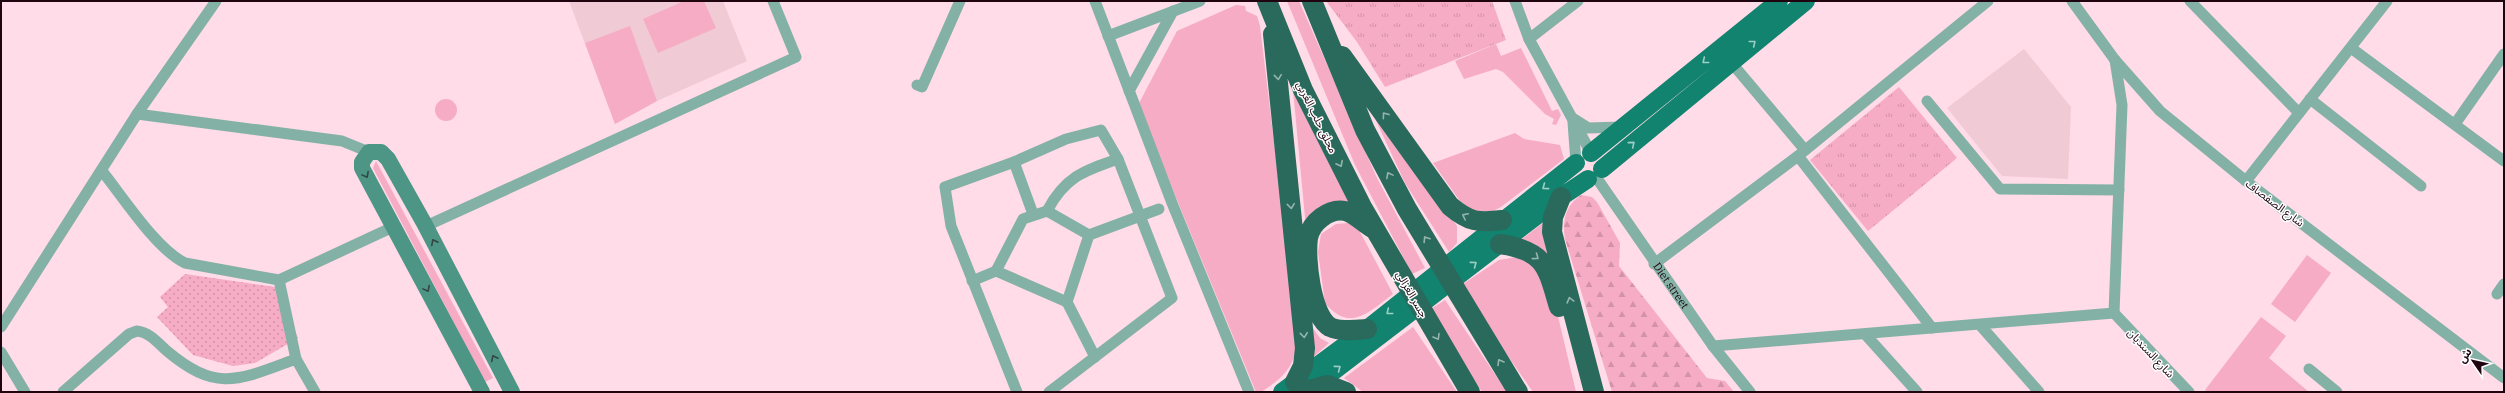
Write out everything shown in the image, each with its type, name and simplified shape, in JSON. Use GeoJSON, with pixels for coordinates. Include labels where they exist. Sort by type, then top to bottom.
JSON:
{"type":"FeatureCollection","features":[{"type":"Feature","properties":{"kind":"highway"},"geometry":{"type":"LineString","coordinates":[[1312,1],[1365,130],[1407,209],[1518,392]]}},
{"type":"Feature","properties":{"kind":"highway"},"geometry":{"type":"LineString","coordinates":[[1269,6],[1305,348],[1298,389],[1328,386],[1346,392]]}},
{"type":"Feature","properties":{"kind":"highway","name":"محلق حلب الغربي"},"geometry":{"type":"LineString","coordinates":[[1269,6],[1303,90],[1375,230]]}},
{"type":"Feature","properties":{"kind":"highway"},"geometry":{"type":"LineString","coordinates":[[1322,28],[1450,206],[1462,217],[1481,223],[1502,220]]}},
{"type":"Feature","properties":{"kind":"highway"},"geometry":{"type":"LineString","coordinates":[[1561,198],[1553,216],[1552,232],[1594,392]]}},
{"type":"Feature","properties":{"kind":"highway"},"geometry":{"type":"LineString","coordinates":[[1367,330],[1343,330],[1330,327],[1321,317],[1314,305],[1308,236],[1318,221],[1330,212],[1345,211],[1375,230]]}},
{"type":"Feature","properties":{"kind":"highway","name":"جسر الغزالي"},"geometry":{"type":"LineString","coordinates":[[1375,230],[1448,357],[1470,392]]}},
{"type":"Feature","properties":{"kind":"highway"},"geometry":{"type":"LineString","coordinates":[[1500,244],[1518,247],[1539,258],[1547,268],[1583,392]]}},
{"type":"Feature","properties":{"kind":"main road"},"geometry":{"type":"LineString","coordinates":[[1298,389],[1367,330],[1502,220],[1576,163],[1580,156],[1591,153],[1621,127],[1779,1]]}},
{"type":"Feature","properties":{"kind":"main road"},"geometry":{"type":"LineString","coordinates":[[1298,389],[1500,244],[1561,198],[1595,175],[1730,62],[1806,1]]}},
{"type":"Feature","properties":{"kind":"main road"},"geometry":{"type":"LineString","coordinates":[[1591,153],[1601,160],[1595,175]]}},
{"type":"Feature","properties":{"kind":"main road"},"geometry":{"type":"LineString","coordinates":[[1576,163],[1578,172],[1595,175]]}},
{"type":"Feature","properties":{"kind":"street"},"geometry":{"type":"LineString","coordinates":[[1,327],[137,114],[216,1]]}},
{"type":"Feature","properties":{"kind":"street"},"geometry":{"type":"LineString","coordinates":[[426,226],[796,57],[773,1]]}},
{"type":"Feature","properties":{"kind":"street"},"geometry":{"type":"LineString","coordinates":[[917,85],[922,87],[960,1]]}},
{"type":"Feature","properties":{"kind":"street"},"geometry":{"type":"LineString","coordinates":[[1095,1],[1172,203],[1249,392]]}},
{"type":"Feature","properties":{"kind":"street"},"geometry":{"type":"LineString","coordinates":[[1108,36],[1200,1]]}},
{"type":"Feature","properties":{"kind":"street"},"geometry":{"type":"LineString","coordinates":[[1515,1],[1529,39],[1591,153]]}},
{"type":"Feature","properties":{"kind":"street"},"geometry":{"type":"LineString","coordinates":[[1529,39],[1578,1]]}},
{"type":"Feature","properties":{"kind":"street"},"geometry":{"type":"LineString","coordinates":[[1654,264],[1802,153],[1988,1]]}},
{"type":"Feature","properties":{"kind":"street"},"geometry":{"type":"LineString","coordinates":[[2190,1],[2299,113]]}},
{"type":"Feature","properties":{"kind":"street"},"geometry":{"type":"LineString","coordinates":[[2246,181],[2387,1]]}},
{"type":"Feature","properties":{"kind":"street","name":"شارع الصفصاف"},"geometry":{"type":"LineString","coordinates":[[2075,2],[2115,60],[2160,112],[2246,181],[2504,378]]}},
{"type":"Feature","properties":{"kind":"street"},"geometry":{"type":"LineString","coordinates":[[1129,91],[1173,11]]}},
{"type":"Feature","properties":{"kind":"street"},"geometry":{"type":"LineString","coordinates":[[2350,48],[2504,161]]}},
{"type":"Feature","properties":{"kind":"street"},"geometry":{"type":"LineString","coordinates":[[2455,124],[2504,54]]}},
{"type":"Feature","properties":{"kind":"street"},"geometry":{"type":"LineString","coordinates":[[1713,346],[2114,313],[2122,105],[2115,60]]}},
{"type":"Feature","properties":{"kind":"street"},"geometry":{"type":"LineString","coordinates":[[1730,62],[1802,153],[1932,328]]}},
{"type":"Feature","properties":{"kind":"street"},"geometry":{"type":"LineString","coordinates":[[2310,99],[2422,186]]}},
{"type":"Feature","properties":{"kind":"street"},"geometry":{"type":"LineString","coordinates":[[1927,101],[2000,189],[2119,190]]}},
{"type":"Feature","properties":{"kind":"street"},"geometry":{"type":"LineString","coordinates":[[137,114],[342,141],[369,152],[382,152],[388,159],[426,226],[509,391]]}},
{"type":"Feature","properties":{"kind":"street"},"geometry":{"type":"LineString","coordinates":[[1572,118],[1588,128],[1621,127]]}},
{"type":"Feature","properties":{"kind":"street"},"geometry":{"type":"LineString","coordinates":[[1572,118],[1576,163]]}},
{"type":"Feature","properties":{"kind":"street"},"geometry":{"type":"LineString","coordinates":[[1017,392],[951,226],[945,187],[1014,162],[1066,139],[1101,130],[1118,159],[1172,298],[1049,392]]}},
{"type":"Feature","properties":{"kind":"street"},"geometry":{"type":"LineString","coordinates":[[369,152],[362,162],[362,168],[482,392]]}},
{"type":"Feature","properties":{"kind":"street"},"geometry":{"type":"LineString","coordinates":[[1047,211],[1062,187],[1073,177],[1118,159]]}},
{"type":"Feature","properties":{"kind":"street"},"geometry":{"type":"LineString","coordinates":[[1014,162],[1033,214]]}},
{"type":"Feature","properties":{"kind":"street"},"geometry":{"type":"LineString","coordinates":[[102,171],[163,246],[177,258],[185,262],[280,280],[393,227]]}},
{"type":"Feature","properties":{"kind":"street","name":"Diet street"},"geometry":{"type":"LineString","coordinates":[[1595,175],[1654,264],[1713,346],[1750,392]]}},
{"type":"Feature","properties":{"kind":"street"},"geometry":{"type":"LineString","coordinates":[[1089,235],[1159,209]]}},
{"type":"Feature","properties":{"kind":"street"},"geometry":{"type":"LineString","coordinates":[[972,281],[996,271],[1022,219],[1033,214],[1047,211],[1089,235]]}},
{"type":"Feature","properties":{"kind":"street"},"geometry":{"type":"LineString","coordinates":[[1067,302],[1089,235]]}},
{"type":"Feature","properties":{"kind":"street"},"geometry":{"type":"LineString","coordinates":[[996,271],[1067,302],[1096,357]]}},
{"type":"Feature","properties":{"kind":"street"},"geometry":{"type":"LineString","coordinates":[[280,280],[296,359],[315,392]]}},
{"type":"Feature","properties":{"kind":"street"},"geometry":{"type":"LineString","coordinates":[[2497,294],[2504,284]]}},
{"type":"Feature","properties":{"kind":"street","name":"شارع السنديان"},"geometry":{"type":"LineString","coordinates":[[2114,313],[2189,392]]}},
{"type":"Feature","properties":{"kind":"street"},"geometry":{"type":"LineString","coordinates":[[1980,325],[2039,392]]}},
{"type":"Feature","properties":{"kind":"street"},"geometry":{"type":"LineString","coordinates":[[63,392],[129,334],[137,331],[147,334],[183,365],[204,377],[224,381],[258,373],[296,359]]}},
{"type":"Feature","properties":{"kind":"street"},"geometry":{"type":"LineString","coordinates":[[1865,334],[1917,392]]}},
{"type":"Feature","properties":{"kind":"street"},"geometry":{"type":"LineString","coordinates":[[1,352],[25,392]]}},
{"type":"Feature","properties":{"kind":"street"},"geometry":{"type":"LineString","coordinates":[[2309,369],[2337,392]]}},
{"type":"Feature","properties":{"kind":"shaded area"},"geometry":{"type":"Polygon","coordinates":[[[569,1],[723,1],[747,61],[657,101],[615,124],[569,1]]]}},
{"type":"Feature","properties":{"kind":"shaded area"},"geometry":{"type":"Polygon","coordinates":[[[2024,49],[2071,107],[2068,179],[2002,176],[1947,108],[2024,49]]]}},
{"type":"Feature","properties":{"kind":"green space"},"geometry":{"type":"Polygon","coordinates":[[[684,1],[704,1],[716,28],[658,53],[643,19],[684,1]]]}},
{"type":"Feature","properties":{"kind":"green space"},"geometry":{"type":"Polygon","coordinates":[[[1287,1],[1299,1],[1377,178],[1425,268],[1412,274],[1355,165],[1287,1]]]}},
{"type":"Feature","properties":{"kind":"green space"},"geometry":{"type":"Polygon","coordinates":[[[1326,1],[1492,1],[1506,40],[1385,87],[1357,42],[1326,1]]]}},
{"type":"Feature","properties":{"kind":"green space"},"geometry":{"type":"Polygon","coordinates":[[[1236,5],[1245,6],[1246,11],[1257,16],[1260,26],[1298,341],[1293,359],[1286,371],[1276,382],[1261,392],[1256,392],[1138,105],[1177,31],[1236,5]]]}},
{"type":"Feature","properties":{"kind":"green space"},"geometry":{"type":"Polygon","coordinates":[[[630,26],[657,101],[615,124],[585,43],[630,26]]]}},
{"type":"Feature","properties":{"kind":"green space"},"geometry":{"type":"Polygon","coordinates":[[[1496,44],[1501,56],[1521,48],[1552,111],[1558,109],[1561,115],[1556,125],[1552,124],[1554,119],[1545,114],[1503,72],[1496,69],[1464,79],[1455,61],[1496,44]]]}},
{"type":"Feature","properties":{"kind":"green space"},"geometry":{"type":"Polygon","coordinates":[[[1292,79],[1350,206],[1306,228],[1292,79]]]}},
{"type":"Feature","properties":{"kind":"green space"},"geometry":{"type":"Polygon","coordinates":[[[1358,82],[1457,226],[1457,243],[1449,252],[1405,183],[1358,82]]]}},
{"type":"Feature","properties":{"kind":"green space"},"geometry":{"type":"Polygon","coordinates":[[[1899,87],[1957,158],[1868,231],[1810,160],[1899,87]]]}},
{"type":"Feature","properties":{"kind":"green space"},"geometry":{"type":"Polygon","coordinates":[[[446,99],[454,102],[457,110],[454,118],[446,121],[438,118],[435,110],[438,102],[446,99]]]}},
{"type":"Feature","properties":{"kind":"green space"},"geometry":{"type":"Polygon","coordinates":[[[1515,133],[1524,139],[1560,145],[1564,159],[1501,207],[1489,213],[1480,214],[1462,204],[1433,163],[1515,133]]]}},
{"type":"Feature","properties":{"kind":"green space"},"geometry":{"type":"Polygon","coordinates":[[[376,161],[493,378],[485,382],[373,168],[376,161]]]}},
{"type":"Feature","properties":{"kind":"green space"},"geometry":{"type":"Polygon","coordinates":[[[1581,195],[1592,197],[1597,202],[1620,243],[1619,266],[1707,378],[1725,381],[1734,392],[1612,392],[1565,239],[1564,226],[1566,214],[1571,204],[1581,195]]]}},
{"type":"Feature","properties":{"kind":"green space"},"geometry":{"type":"Polygon","coordinates":[[[1548,219],[1553,262],[1517,243],[1548,219]]]}},
{"type":"Feature","properties":{"kind":"green space"},"geometry":{"type":"Polygon","coordinates":[[[1348,223],[1358,228],[1393,294],[1368,313],[1351,318],[1343,317],[1334,312],[1325,303],[1318,252],[1321,234],[1336,224],[1348,223]]]}},
{"type":"Feature","properties":{"kind":"green space"},"geometry":{"type":"Polygon","coordinates":[[[2307,255],[2331,273],[2295,322],[2271,304],[2307,255]]]}},
{"type":"Feature","properties":{"kind":"green space"},"geometry":{"type":"Polygon","coordinates":[[[1517,257],[1532,261],[1557,312],[1576,392],[1533,392],[1496,339],[1463,284],[1499,260],[1517,257]]]}},
{"type":"Feature","properties":{"kind":"green space"},"geometry":{"type":"Polygon","coordinates":[[[185,274],[275,287],[298,338],[255,363],[233,366],[193,355],[157,317],[168,307],[160,297],[185,274]]]}},
{"type":"Feature","properties":{"kind":"green space"},"geometry":{"type":"Polygon","coordinates":[[[1445,300],[1507,392],[1482,392],[1429,310],[1445,300]]]}},
{"type":"Feature","properties":{"kind":"green space"},"geometry":{"type":"Polygon","coordinates":[[[2261,317],[2286,336],[2269,358],[2309,392],[2207,392],[2205,390],[2261,317]]]}},
{"type":"Feature","properties":{"kind":"green space"},"geometry":{"type":"Polygon","coordinates":[[[1312,327],[1320,338],[1329,343],[1308,362],[1312,327]]]}},
{"type":"Feature","properties":{"kind":"green space"},"geometry":{"type":"Polygon","coordinates":[[[1413,327],[1457,392],[1363,392],[1344,378],[1413,327]]]}}]}
